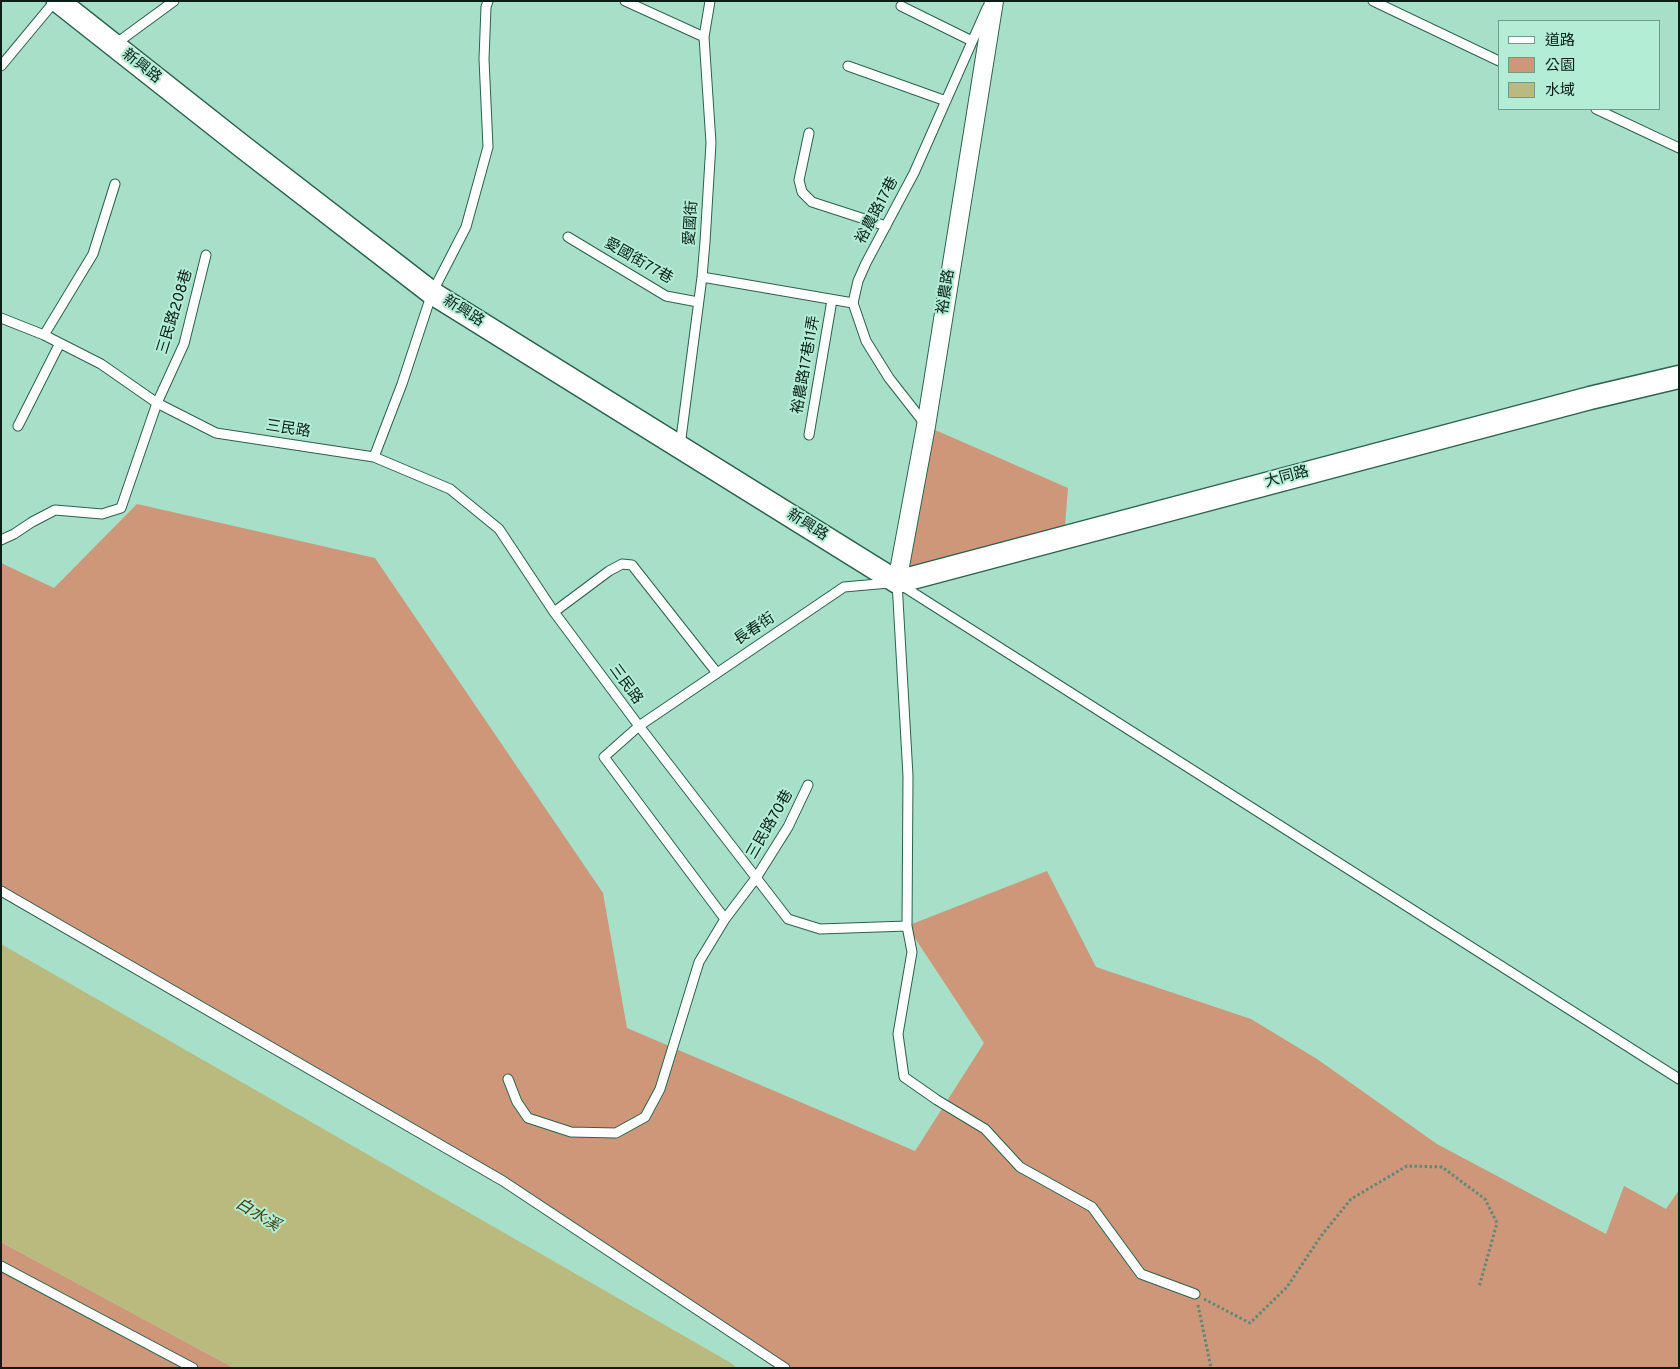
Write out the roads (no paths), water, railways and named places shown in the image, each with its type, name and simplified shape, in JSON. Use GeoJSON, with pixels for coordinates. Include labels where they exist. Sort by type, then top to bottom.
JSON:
{"type":"FeatureCollection","features":[{"type":"Feature","properties":{"kind":"street","name":"新興路"},"geometry":{"type":"LineString","coordinates":[[56,1],[432,294],[897,582]]}},
{"type":"Feature","properties":{"kind":"street","name":"裕農路"},"geometry":{"type":"LineString","coordinates":[[897,582],[926,426],[992,1]]}},
{"type":"Feature","properties":{"kind":"street","name":"大同路"},"geometry":{"type":"LineString","coordinates":[[897,582],[1581,400],[1679,377]]}},
{"type":"Feature","properties":{"kind":"lane"},"geometry":{"type":"LineString","coordinates":[[1,66],[56,1]]}},
{"type":"Feature","properties":{"kind":"lane"},"geometry":{"type":"LineString","coordinates":[[114,46],[174,1]]}},
{"type":"Feature","properties":{"kind":"lane"},"geometry":{"type":"LineString","coordinates":[[374,457],[402,384],[432,294],[466,227],[488,147],[484,59],[486,7],[488,1]]}},
{"type":"Feature","properties":{"kind":"lane"},"geometry":{"type":"LineString","coordinates":[[624,1],[704,37]]}},
{"type":"Feature","properties":{"kind":"lane","name":"愛國街"},"geometry":{"type":"LineString","coordinates":[[680,447],[702,277],[711,143],[704,37],[710,1]]}},
{"type":"Feature","properties":{"kind":"lane","name":"裕農路17巷"},"geometry":{"type":"LineString","coordinates":[[852,303],[858,280],[914,173],[972,40],[992,1]]}},
{"type":"Feature","properties":{"kind":"lane"},"geometry":{"type":"LineString","coordinates":[[1373,1],[1498,61]]}},
{"type":"Feature","properties":{"kind":"lane"},"geometry":{"type":"LineString","coordinates":[[901,6],[972,40]]}},
{"type":"Feature","properties":{"kind":"lane"},"geometry":{"type":"LineString","coordinates":[[848,66],[946,101]]}},
{"type":"Feature","properties":{"kind":"lane"},"geometry":{"type":"LineString","coordinates":[[1598,110],[1679,148]]}},
{"type":"Feature","properties":{"kind":"lane"},"geometry":{"type":"LineString","coordinates":[[809,133],[799,180],[802,192],[812,202],[886,226]]}},
{"type":"Feature","properties":{"kind":"lane"},"geometry":{"type":"LineString","coordinates":[[44,335],[94,254],[115,184]]}},
{"type":"Feature","properties":{"kind":"lane","name":"愛國街77巷"},"geometry":{"type":"LineString","coordinates":[[568,237],[666,296],[698,302]]}},
{"type":"Feature","properties":{"kind":"lane","name":"三民路208巷"},"geometry":{"type":"LineString","coordinates":[[1,540],[55,510],[102,514],[121,508],[156,403],[184,344],[206,255]]}},
{"type":"Feature","properties":{"kind":"lane","name":"裕農路17巷11弄"},"geometry":{"type":"LineString","coordinates":[[702,277],[852,303]]}},
{"type":"Feature","properties":{"kind":"lane","name":"裕農路17巷11弄"},"geometry":{"type":"LineString","coordinates":[[809,435],[832,300]]}},
{"type":"Feature","properties":{"kind":"lane"},"geometry":{"type":"LineString","coordinates":[[852,303],[866,341],[889,378],[926,426]]}},
{"type":"Feature","properties":{"kind":"lane","name":"三民路"},"geometry":{"type":"LineString","coordinates":[[1,318],[44,335],[101,364],[156,403],[216,432],[374,457],[450,490],[499,529],[554,612],[639,726],[788,919],[820,930],[907,926]]}},
{"type":"Feature","properties":{"kind":"lane"},"geometry":{"type":"LineString","coordinates":[[18,426],[60,343]]}},
{"type":"Feature","properties":{"kind":"lane"},"geometry":{"type":"LineString","coordinates":[[554,612],[609,571],[622,564],[632,565],[717,673]]}},
{"type":"Feature","properties":{"kind":"lane"},"geometry":{"type":"LineString","coordinates":[[897,582],[908,776],[907,926],[912,952],[898,1034],[904,1077],[937,1100],[985,1128],[1020,1167],[1092,1207],[1141,1274],[1195,1294]]}},
{"type":"Feature","properties":{"kind":"lane"},"geometry":{"type":"LineString","coordinates":[[897,582],[1679,1079]]}},
{"type":"Feature","properties":{"kind":"lane","name":"長春街"},"geometry":{"type":"LineString","coordinates":[[725,919],[604,757],[639,726],[844,586],[897,582]]}},
{"type":"Feature","properties":{"kind":"lane","name":"三民路70巷"},"geometry":{"type":"LineString","coordinates":[[508,1079],[517,1102],[528,1118],[571,1132],[616,1133],[645,1117],[660,1089],[699,962],[725,919],[756,878],[788,827],[808,785]]}},
{"type":"Feature","properties":{"kind":"lane"},"geometry":{"type":"LineString","coordinates":[[1,891],[503,1181],[785,1368]]}},
{"type":"Feature","properties":{"kind":"lane"},"geometry":{"type":"LineString","coordinates":[[1,1266],[193,1368]]}},
{"type":"Feature","properties":{"kind":"water","name":"白水溪"},"geometry":{"type":"Polygon","coordinates":[[[1,944],[737,1368],[234,1368],[1,1242],[1,944]]]}}]}
